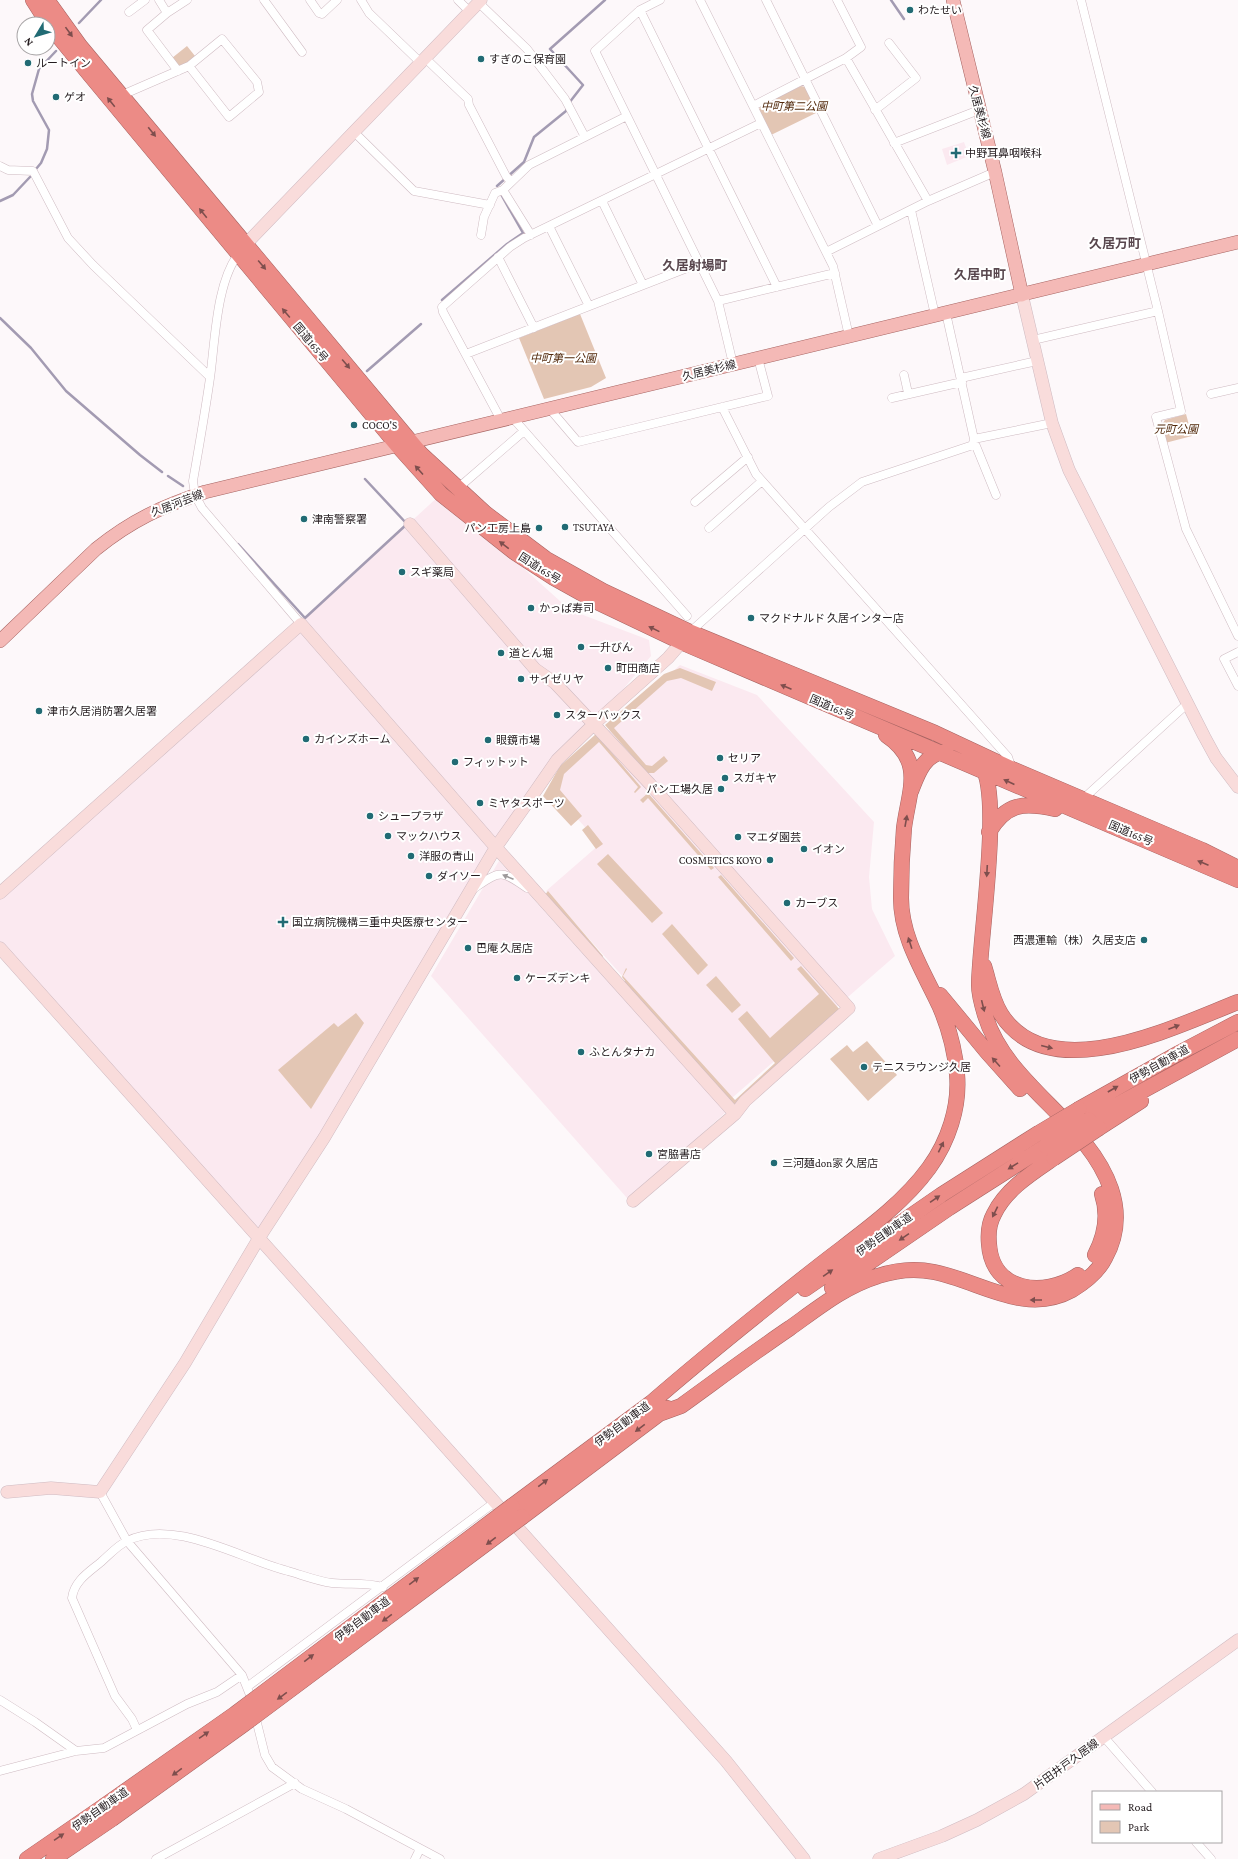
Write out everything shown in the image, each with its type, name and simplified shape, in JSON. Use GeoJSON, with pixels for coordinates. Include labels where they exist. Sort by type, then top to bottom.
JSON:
{"type":"FeatureCollection","features":[{"type":"Feature","properties":{"kind":"highway","name":"国道165号"},"geometry":{"type":"LineString","coordinates":[[33,0],[49,25],[90,75],[241,250],[404,444],[441,494],[514,552],[554,578],[597,602],[967,747],[1082,799],[1202,850],[1238,868]]}},
{"type":"Feature","properties":{"kind":"highway","name":"国道165号"},"geometry":{"type":"LineString","coordinates":[[47,0],[80,46],[122,95],[241,250]]}},
{"type":"Feature","properties":{"kind":"highway","name":"国道165号"},"geometry":{"type":"LineString","coordinates":[[404,444],[485,513],[546,559],[685,637],[804,695],[984,770],[1044,798],[1238,880]]}},
{"type":"Feature","properties":{"kind":"highway"},"geometry":{"type":"LineString","coordinates":[[655,1408],[718,1345],[887,1212],[907,1194],[934,1161],[941,1149],[956,1107],[957,1076],[954,1047],[941,1009],[914,955],[904,926],[900,901],[905,826],[911,791],[912,775],[910,764],[906,755],[896,742],[877,730],[804,695]]}},
{"type":"Feature","properties":{"kind":"highway"},"geometry":{"type":"LineString","coordinates":[[655,1408],[680,1406],[844,1291],[878,1276],[905,1270],[932,1272],[1012,1297],[1043,1300],[1063,1295],[1082,1284],[1103,1263],[1114,1238],[1116,1218],[1113,1197],[1108,1182],[1086,1144],[1018,1071],[999,1045],[987,1020],[983,1006],[979,988],[980,953],[985,914],[990,792],[984,770],[967,747],[938,752],[923,764],[919,770],[911,791]]}},
{"type":"Feature","properties":{"kind":"highway"},"geometry":{"type":"LineString","coordinates":[[989,832],[997,818],[1003,813],[1024,806],[1046,807],[1088,816]]}},
{"type":"Feature","properties":{"kind":"highway"},"geometry":{"type":"LineString","coordinates":[[980,953],[996,1004],[1001,1014],[1020,1034],[1047,1048],[1083,1050],[1127,1041],[1169,1028],[1238,1002]]}},
{"type":"Feature","properties":{"kind":"highway"},"geometry":{"type":"LineString","coordinates":[[926,978],[987,1052],[1078,1150],[1094,1175],[1103,1196],[1106,1211],[1104,1231],[1100,1246],[1090,1263],[1081,1273],[1058,1285],[1047,1288],[1028,1288],[1003,1276],[997,1268],[989,1248],[990,1227],[993,1215],[999,1204],[1017,1185],[1046,1146]]}},
{"type":"Feature","properties":{"kind":"highway","name":"伊勢自動車道"},"geometry":{"type":"LineString","coordinates":[[1089,1119],[1172,1057],[1238,1022]]}},
{"type":"Feature","properties":{"kind":"highway","name":"伊勢自動車道"},"geometry":{"type":"LineString","coordinates":[[53,1859],[112,1819],[249,1720],[517,1512],[655,1408],[895,1243],[1046,1146],[1089,1119],[1237,1039]]}},
{"type":"Feature","properties":{"kind":"highway","name":"伊勢自動車道"},"geometry":{"type":"LineString","coordinates":[[26,1859],[235,1714],[517,1512]]}},
{"type":"Feature","properties":{"kind":"main road","name":"久居美杉線"},"geometry":{"type":"LineString","coordinates":[[953,0],[995,172],[1022,294]]}},
{"type":"Feature","properties":{"kind":"main road","name":"久居美杉線"},"geometry":{"type":"LineString","coordinates":[[404,444],[506,418],[1238,242]]}},
{"type":"Feature","properties":{"kind":"main road","name":"久居河芸線"},"geometry":{"type":"LineString","coordinates":[[0,641],[96,549],[112,536],[169,504],[196,495],[404,444]]}},
{"type":"Feature","properties":{"kind":"street"},"geometry":{"type":"LineString","coordinates":[[129,12],[145,0]]}},
{"type":"Feature","properties":{"kind":"street"},"geometry":{"type":"LineString","coordinates":[[160,0],[167,13]]}},
{"type":"Feature","properties":{"kind":"street"},"geometry":{"type":"LineString","coordinates":[[178,71],[147,30],[167,13],[187,0]]}},
{"type":"Feature","properties":{"kind":"street"},"geometry":{"type":"LineString","coordinates":[[264,0],[302,52]]}},
{"type":"Feature","properties":{"kind":"street"},"geometry":{"type":"LineString","coordinates":[[310,0],[319,14],[322,14],[337,0]]}},
{"type":"Feature","properties":{"kind":"street"},"geometry":{"type":"LineString","coordinates":[[361,0],[369,13],[468,99],[469,105],[509,179]]}},
{"type":"Feature","properties":{"kind":"street"},"geometry":{"type":"LineString","coordinates":[[458,0],[469,11]]}},
{"type":"Feature","properties":{"kind":"street"},"geometry":{"type":"LineString","coordinates":[[660,0],[640,10],[595,51],[718,301],[733,364]]}},
{"type":"Feature","properties":{"kind":"street"},"geometry":{"type":"LineString","coordinates":[[700,0],[826,252],[835,273],[849,336]]}},
{"type":"Feature","properties":{"kind":"street"},"geometry":{"type":"LineString","coordinates":[[766,0],[878,226]]}},
{"type":"Feature","properties":{"kind":"street"},"geometry":{"type":"LineString","coordinates":[[753,106],[846,58],[861,47],[837,0]]}},
{"type":"Feature","properties":{"kind":"street"},"geometry":{"type":"LineString","coordinates":[[1081,0],[1158,311],[1181,411],[1156,417],[1186,529],[1238,636]]}},
{"type":"Feature","properties":{"kind":"street"},"geometry":{"type":"LineString","coordinates":[[585,137],[569,106],[527,49],[480,1],[241,250],[228,274],[220,300],[210,377],[193,481],[196,495],[202,508],[301,624],[541,898],[735,1114]]}},
{"type":"Feature","properties":{"kind":"street"},"geometry":{"type":"LineString","coordinates":[[640,10],[777,287]]}},
{"type":"Feature","properties":{"kind":"street"},"geometry":{"type":"LineString","coordinates":[[122,95],[189,66],[222,39],[256,82],[259,92],[229,117],[189,66]]}},
{"type":"Feature","properties":{"kind":"street"},"geometry":{"type":"LineString","coordinates":[[875,110],[916,78],[889,43]]}},
{"type":"Feature","properties":{"kind":"street"},"geometry":{"type":"LineString","coordinates":[[846,58],[928,202]]}},
{"type":"Feature","properties":{"kind":"street"},"geometry":{"type":"LineString","coordinates":[[894,143],[979,110]]}},
{"type":"Feature","properties":{"kind":"street"},"geometry":{"type":"LineString","coordinates":[[481,235],[484,217],[495,193],[503,190],[509,179],[529,165],[628,116]]}},
{"type":"Feature","properties":{"kind":"street"},"geometry":{"type":"LineString","coordinates":[[687,616],[524,431],[506,418],[466,354],[442,307],[510,247],[549,226],[762,123]]}},
{"type":"Feature","properties":{"kind":"street"},"geometry":{"type":"LineString","coordinates":[[354,132],[414,191],[490,205]]}},
{"type":"Feature","properties":{"kind":"street"},"geometry":{"type":"LineString","coordinates":[[0,166],[8,170],[34,171],[68,238],[93,265],[210,377]]}},
{"type":"Feature","properties":{"kind":"street"},"geometry":{"type":"LineString","coordinates":[[826,252],[911,210],[995,172]]}},
{"type":"Feature","properties":{"kind":"street"},"geometry":{"type":"LineString","coordinates":[[503,190],[531,235]]}},
{"type":"Feature","properties":{"kind":"street"},"geometry":{"type":"LineString","coordinates":[[602,201],[643,285]]}},
{"type":"Feature","properties":{"kind":"street"},"geometry":{"type":"LineString","coordinates":[[911,210],[961,380],[974,441],[996,495]]}},
{"type":"Feature","properties":{"kind":"street"},"geometry":{"type":"LineString","coordinates":[[549,226],[589,306]]}},
{"type":"Feature","properties":{"kind":"street"},"geometry":{"type":"LineString","coordinates":[[498,257],[534,328]]}},
{"type":"Feature","properties":{"kind":"street"},"geometry":{"type":"LineString","coordinates":[[466,354],[700,263]]}},
{"type":"Feature","properties":{"kind":"street"},"geometry":{"type":"LineString","coordinates":[[718,301],[835,273]]}},
{"type":"Feature","properties":{"kind":"street"},"geometry":{"type":"LineString","coordinates":[[1022,294],[1052,423],[1069,470],[1187,704],[1216,758],[1238,787]]}},
{"type":"Feature","properties":{"kind":"street"},"geometry":{"type":"LineString","coordinates":[[1033,340],[1158,311]]}},
{"type":"Feature","properties":{"kind":"street"},"geometry":{"type":"LineString","coordinates":[[549,408],[578,442],[768,396],[758,358]]}},
{"type":"Feature","properties":{"kind":"street"},"geometry":{"type":"LineString","coordinates":[[892,398],[1038,361]]}},
{"type":"Feature","properties":{"kind":"street"},"geometry":{"type":"LineString","coordinates":[[904,375],[908,394]]}},
{"type":"Feature","properties":{"kind":"street"},"geometry":{"type":"LineString","coordinates":[[1211,394],[1238,388]]}},
{"type":"Feature","properties":{"kind":"street"},"geometry":{"type":"LineString","coordinates":[[722,407],[756,474],[1008,757],[1012,768]]}},
{"type":"Feature","properties":{"kind":"street"},"geometry":{"type":"LineString","coordinates":[[100,1492],[185,1363],[259,1238],[324,1138],[496,847],[556,760],[668,658],[685,637],[804,528],[862,482],[882,474],[969,447],[974,441],[1052,423]]}},
{"type":"Feature","properties":{"kind":"street"},"geometry":{"type":"LineString","coordinates":[[457,489],[524,431]]}},
{"type":"Feature","properties":{"kind":"street"},"geometry":{"type":"LineString","coordinates":[[695,502],[748,457]]}},
{"type":"Feature","properties":{"kind":"street"},"geometry":{"type":"LineString","coordinates":[[709,528],[762,481]]}},
{"type":"Feature","properties":{"kind":"street"},"geometry":{"type":"LineString","coordinates":[[410,524],[535,669],[555,683],[650,784],[849,1008],[745,1101],[735,1114],[633,1202]]}},
{"type":"Feature","properties":{"kind":"street"},"geometry":{"type":"LineString","coordinates":[[0,893],[301,624]]}},
{"type":"Feature","properties":{"kind":"street"},"geometry":{"type":"LineString","coordinates":[[1238,652],[1224,659],[1238,686]]}},
{"type":"Feature","properties":{"kind":"street"},"geometry":{"type":"LineString","coordinates":[[1082,799],[1187,704]]}},
{"type":"Feature","properties":{"kind":"street"},"geometry":{"type":"LineString","coordinates":[[471,891],[492,876],[506,874],[541,898]]}},
{"type":"Feature","properties":{"kind":"street"},"geometry":{"type":"LineString","coordinates":[[0,948],[726,1762],[804,1859]]}},
{"type":"Feature","properties":{"kind":"street"},"geometry":{"type":"LineString","coordinates":[[3,1493],[51,1488],[100,1492]]}},
{"type":"Feature","properties":{"kind":"street"},"geometry":{"type":"LineString","coordinates":[[100,1492],[127,1541],[242,1675],[247,1687],[266,1759],[272,1767],[302,1789],[346,1809],[440,1859]]}},
{"type":"Feature","properties":{"kind":"street"},"geometry":{"type":"LineString","coordinates":[[247,1687],[495,1502]]}},
{"type":"Feature","properties":{"kind":"street"},"geometry":{"type":"LineString","coordinates":[[137,1730],[132,1719],[116,1696],[72,1598],[80,1580],[127,1541],[147,1534],[174,1535],[217,1545],[284,1571],[332,1583],[367,1583],[383,1587]]}},
{"type":"Feature","properties":{"kind":"street","name":"片田井戸久居線"},"geometry":{"type":"LineString","coordinates":[[879,1859],[942,1836],[1000,1808],[1041,1782],[1238,1640]]}},
{"type":"Feature","properties":{"kind":"street"},"geometry":{"type":"LineString","coordinates":[[0,1771],[76,1751],[104,1748],[196,1700],[217,1692],[242,1675]]}},
{"type":"Feature","properties":{"kind":"street"},"geometry":{"type":"LineString","coordinates":[[0,1700],[35,1722],[76,1751]]}},
{"type":"Feature","properties":{"kind":"street"},"geometry":{"type":"LineString","coordinates":[[1104,1737],[1151,1791]]}},
{"type":"Feature","properties":{"kind":"street"},"geometry":{"type":"LineString","coordinates":[[156,1859],[295,1783]]}},
{"type":"Feature","properties":{"kind":"street"},"geometry":{"type":"LineString","coordinates":[[1197,1843],[1211,1859]]}},
{"type":"Feature","properties":{"kind":"street"},"geometry":{"type":"LineString","coordinates":[[415,1859],[420,1849]]}},
{"type":"Feature","properties":{"kind":"shaded area","name":"中野耳鼻咽喉科"},"geometry":{"type":"Polygon","coordinates":[[[964,142],[969,156],[947,165],[942,149],[964,142]]]}},
{"type":"Feature","properties":{"kind":"shaded area"},"geometry":{"type":"Polygon","coordinates":[[[441,494],[570,610],[649,640],[651,656],[594,724],[557,760],[259,1238],[0,948],[0,893],[193,722],[441,494]]]}},
{"type":"Feature","properties":{"kind":"shaded area"},"geometry":{"type":"Polygon","coordinates":[[[680,665],[757,695],[874,822],[869,877],[872,909],[895,956],[732,1098],[546,891],[600,844],[550,788],[556,779],[680,665]]]}},
{"type":"Feature","properties":{"kind":"shaded area"},"geometry":{"type":"Polygon","coordinates":[[[499,861],[726,1112],[682,1152],[627,1198],[431,976],[499,861]]]}},
{"type":"Feature","properties":{"kind":"green space"},"geometry":{"type":"Polygon","coordinates":[[[187,46],[195,56],[183,66],[177,65],[172,58],[187,46]]]}},
{"type":"Feature","properties":{"kind":"green space","name":"中町第二公園"},"geometry":{"type":"Polygon","coordinates":[[[801,86],[805,87],[818,112],[771,135],[759,110],[760,106],[801,86]]]}},
{"type":"Feature","properties":{"kind":"green space","name":"中町第一公園"},"geometry":{"type":"Polygon","coordinates":[[[580,314],[606,378],[591,387],[544,399],[519,338],[580,314]]]}},
{"type":"Feature","properties":{"kind":"green space","name":"元町公園"},"geometry":{"type":"Polygon","coordinates":[[[1186,414],[1192,436],[1165,443],[1161,426],[1165,420],[1186,414]]]}},
{"type":"Feature","properties":{"kind":"green space"},"geometry":{"type":"Polygon","coordinates":[[[680,668],[716,682],[712,691],[681,678],[667,681],[614,728],[646,765],[652,766],[664,756],[668,761],[654,773],[647,773],[605,725],[664,674],[680,668]]]}},
{"type":"Feature","properties":{"kind":"green space"},"geometry":{"type":"Polygon","coordinates":[[[596,734],[641,787],[635,793],[634,792],[638,787],[599,742],[564,774],[560,790],[582,816],[571,826],[543,796],[560,766],[596,734]]]}},
{"type":"Feature","properties":{"kind":"green space"},"geometry":{"type":"Polygon","coordinates":[[[648,793],[714,868],[711,870],[648,798],[643,803],[640,800],[648,793]]]}},
{"type":"Feature","properties":{"kind":"green space"},"geometry":{"type":"Polygon","coordinates":[[[588,825],[603,844],[596,849],[582,830],[588,825]]]}},
{"type":"Feature","properties":{"kind":"green space"},"geometry":{"type":"Polygon","coordinates":[[[608,854],[663,913],[652,923],[597,864],[608,854]]]}},
{"type":"Feature","properties":{"kind":"green space"},"geometry":{"type":"Polygon","coordinates":[[[721,875],[794,958],[791,961],[718,877],[721,875]]]}},
{"type":"Feature","properties":{"kind":"green space"},"geometry":{"type":"Polygon","coordinates":[[[548,891],[603,956],[601,959],[544,896],[548,891]]]}},
{"type":"Feature","properties":{"kind":"green space"},"geometry":{"type":"Polygon","coordinates":[[[672,924],[708,965],[698,975],[662,934],[672,924]]]}},
{"type":"Feature","properties":{"kind":"green space"},"geometry":{"type":"Polygon","coordinates":[[[801,966],[841,1011],[734,1109],[621,984],[625,981],[622,977],[626,968],[627,969],[623,976],[735,1100],[775,1063],[738,1019],[747,1011],[770,1038],[819,994],[797,969],[801,966]]]}},
{"type":"Feature","properties":{"kind":"green space"},"geometry":{"type":"Polygon","coordinates":[[[716,976],[741,1005],[732,1013],[706,985],[716,976]]]}},
{"type":"Feature","properties":{"kind":"green space"},"geometry":{"type":"Polygon","coordinates":[[[356,1013],[364,1023],[311,1109],[278,1070],[334,1023],[338,1027],[356,1013]]]}},
{"type":"Feature","properties":{"kind":"green space","name":"テニスラウンジ久居"},"geometry":{"type":"Polygon","coordinates":[[[867,1041],[897,1075],[868,1101],[830,1059],[847,1045],[853,1052],[867,1041]]]}},
{"type":"Feature","properties":{"kind":"waterway"},"geometry":{"type":"LineString","coordinates":[[79,23],[101,0]]}},
{"type":"Feature","properties":{"kind":"waterway"},"geometry":{"type":"LineString","coordinates":[[569,103],[583,85],[550,49],[605,0]]}},
{"type":"Feature","properties":{"kind":"waterway"},"geometry":{"type":"LineString","coordinates":[[891,0],[904,19]]}},
{"type":"Feature","properties":{"kind":"waterway"},"geometry":{"type":"LineString","coordinates":[[36,169],[41,163],[47,149],[49,130],[33,101],[32,94],[39,69],[51,56]]}},
{"type":"Feature","properties":{"kind":"waterway"},"geometry":{"type":"LineString","coordinates":[[497,186],[524,162],[534,137],[566,111],[567,108]]}},
{"type":"Feature","properties":{"kind":"waterway"},"geometry":{"type":"LineString","coordinates":[[0,201],[13,195],[30,177]]}},
{"type":"Feature","properties":{"kind":"waterway"},"geometry":{"type":"LineString","coordinates":[[442,300],[507,244],[523,233],[502,196]]}},
{"type":"Feature","properties":{"kind":"waterway"},"geometry":{"type":"LineString","coordinates":[[0,318],[31,348],[66,391],[162,472]]}},
{"type":"Feature","properties":{"kind":"waterway"},"geometry":{"type":"LineString","coordinates":[[367,371],[421,324]]}},
{"type":"Feature","properties":{"kind":"waterway"},"geometry":{"type":"LineString","coordinates":[[168,476],[183,486]]}},
{"type":"Feature","properties":{"kind":"waterway"},"geometry":{"type":"LineString","coordinates":[[238,544],[305,618],[407,524],[365,479]]}},
{"type":"Feature","properties":{"kind":"place","name":"わたせい"},"geometry":{"type":"Point","coordinates":[910,10]}},
{"type":"Feature","properties":{"kind":"place","name":"すぎのこ保育園"},"geometry":{"type":"Point","coordinates":[481,59]}},
{"type":"Feature","properties":{"kind":"place","name":"ルートイン"},"geometry":{"type":"Point","coordinates":[28,63]}},
{"type":"Feature","properties":{"kind":"place","name":"ゲオ"},"geometry":{"type":"Point","coordinates":[56,97]}},
{"type":"Feature","properties":{"kind":"place","name":"中野耳鼻咽喉科"},"geometry":{"type":"Point","coordinates":[956,153]}},
{"type":"Feature","properties":{"kind":"place","name":"COCO'S"},"geometry":{"type":"Point","coordinates":[354,425]}},
{"type":"Feature","properties":{"kind":"place","name":"津南警察署"},"geometry":{"type":"Point","coordinates":[304,519]}},
{"type":"Feature","properties":{"kind":"place","name":"TSUTAYA"},"geometry":{"type":"Point","coordinates":[565,527]}},
{"type":"Feature","properties":{"kind":"place","name":"パン工房上島"},"geometry":{"type":"Point","coordinates":[539,528]}},
{"type":"Feature","properties":{"kind":"place","name":"スギ薬局"},"geometry":{"type":"Point","coordinates":[402,572]}},
{"type":"Feature","properties":{"kind":"place","name":"かっぱ寿司"},"geometry":{"type":"Point","coordinates":[531,608]}},
{"type":"Feature","properties":{"kind":"place","name":"マクドナルド 久居インター店"},"geometry":{"type":"Point","coordinates":[751,618]}},
{"type":"Feature","properties":{"kind":"place","name":"一升びん"},"geometry":{"type":"Point","coordinates":[581,647]}},
{"type":"Feature","properties":{"kind":"place","name":"道とん堀"},"geometry":{"type":"Point","coordinates":[501,653]}},
{"type":"Feature","properties":{"kind":"place","name":"町田商店"},"geometry":{"type":"Point","coordinates":[608,668]}},
{"type":"Feature","properties":{"kind":"place","name":"サイゼリヤ"},"geometry":{"type":"Point","coordinates":[521,679]}},
{"type":"Feature","properties":{"kind":"place","name":"津市久居消防署久居署"},"geometry":{"type":"Point","coordinates":[39,711]}},
{"type":"Feature","properties":{"kind":"place","name":"スターバックス"},"geometry":{"type":"Point","coordinates":[557,715]}},
{"type":"Feature","properties":{"kind":"place","name":"カインズホーム"},"geometry":{"type":"Point","coordinates":[306,739]}},
{"type":"Feature","properties":{"kind":"place","name":"眼鏡市場"},"geometry":{"type":"Point","coordinates":[488,740]}},
{"type":"Feature","properties":{"kind":"place","name":"セリア"},"geometry":{"type":"Point","coordinates":[720,758]}},
{"type":"Feature","properties":{"kind":"place","name":"フィットット"},"geometry":{"type":"Point","coordinates":[455,762]}},
{"type":"Feature","properties":{"kind":"place","name":"スガキヤ"},"geometry":{"type":"Point","coordinates":[725,778]}},
{"type":"Feature","properties":{"kind":"place","name":"パン工場久居"},"geometry":{"type":"Point","coordinates":[721,789]}},
{"type":"Feature","properties":{"kind":"place","name":"ミヤタスポーツ"},"geometry":{"type":"Point","coordinates":[480,803]}},
{"type":"Feature","properties":{"kind":"place","name":"シュープラザ"},"geometry":{"type":"Point","coordinates":[370,816]}},
{"type":"Feature","properties":{"kind":"place","name":"マックハウス"},"geometry":{"type":"Point","coordinates":[388,836]}},
{"type":"Feature","properties":{"kind":"place","name":"マエダ園芸"},"geometry":{"type":"Point","coordinates":[738,837]}},
{"type":"Feature","properties":{"kind":"place","name":"イオン"},"geometry":{"type":"Point","coordinates":[804,849]}},
{"type":"Feature","properties":{"kind":"place","name":"洋服の青山"},"geometry":{"type":"Point","coordinates":[411,856]}},
{"type":"Feature","properties":{"kind":"place","name":"COSMETICS KOYO"},"geometry":{"type":"Point","coordinates":[770,860]}},
{"type":"Feature","properties":{"kind":"place","name":"ダイソー"},"geometry":{"type":"Point","coordinates":[429,876]}},
{"type":"Feature","properties":{"kind":"place","name":"カーブス"},"geometry":{"type":"Point","coordinates":[787,903]}},
{"type":"Feature","properties":{"kind":"place","name":"国立病院機構三重中央医療センター"},"geometry":{"type":"Point","coordinates":[283,922]}},
{"type":"Feature","properties":{"kind":"place","name":"西濃運輸（株） 久居支店"},"geometry":{"type":"Point","coordinates":[1144,940]}},
{"type":"Feature","properties":{"kind":"place","name":"巴庵 久居店"},"geometry":{"type":"Point","coordinates":[468,948]}},
{"type":"Feature","properties":{"kind":"place","name":"ケーズデンキ"},"geometry":{"type":"Point","coordinates":[517,978]}},
{"type":"Feature","properties":{"kind":"place","name":"ふとんタナカ"},"geometry":{"type":"Point","coordinates":[581,1052]}},
{"type":"Feature","properties":{"kind":"place","name":"テニスラウンジ久居"},"geometry":{"type":"Point","coordinates":[864,1067]}},
{"type":"Feature","properties":{"kind":"place","name":"宮脇書店"},"geometry":{"type":"Point","coordinates":[649,1154]}},
{"type":"Feature","properties":{"kind":"place","name":"三河麺don家 久居店"},"geometry":{"type":"Point","coordinates":[774,1163]}},
{"type":"Feature","properties":{"kind":"district","name":"久居万町"},"geometry":{"type":"Point","coordinates":[1115,243]}},
{"type":"Feature","properties":{"kind":"district","name":"久居射場町"},"geometry":{"type":"Point","coordinates":[695,265]}},
{"type":"Feature","properties":{"kind":"district","name":"久居中町"},"geometry":{"type":"Point","coordinates":[980,274]}}]}
